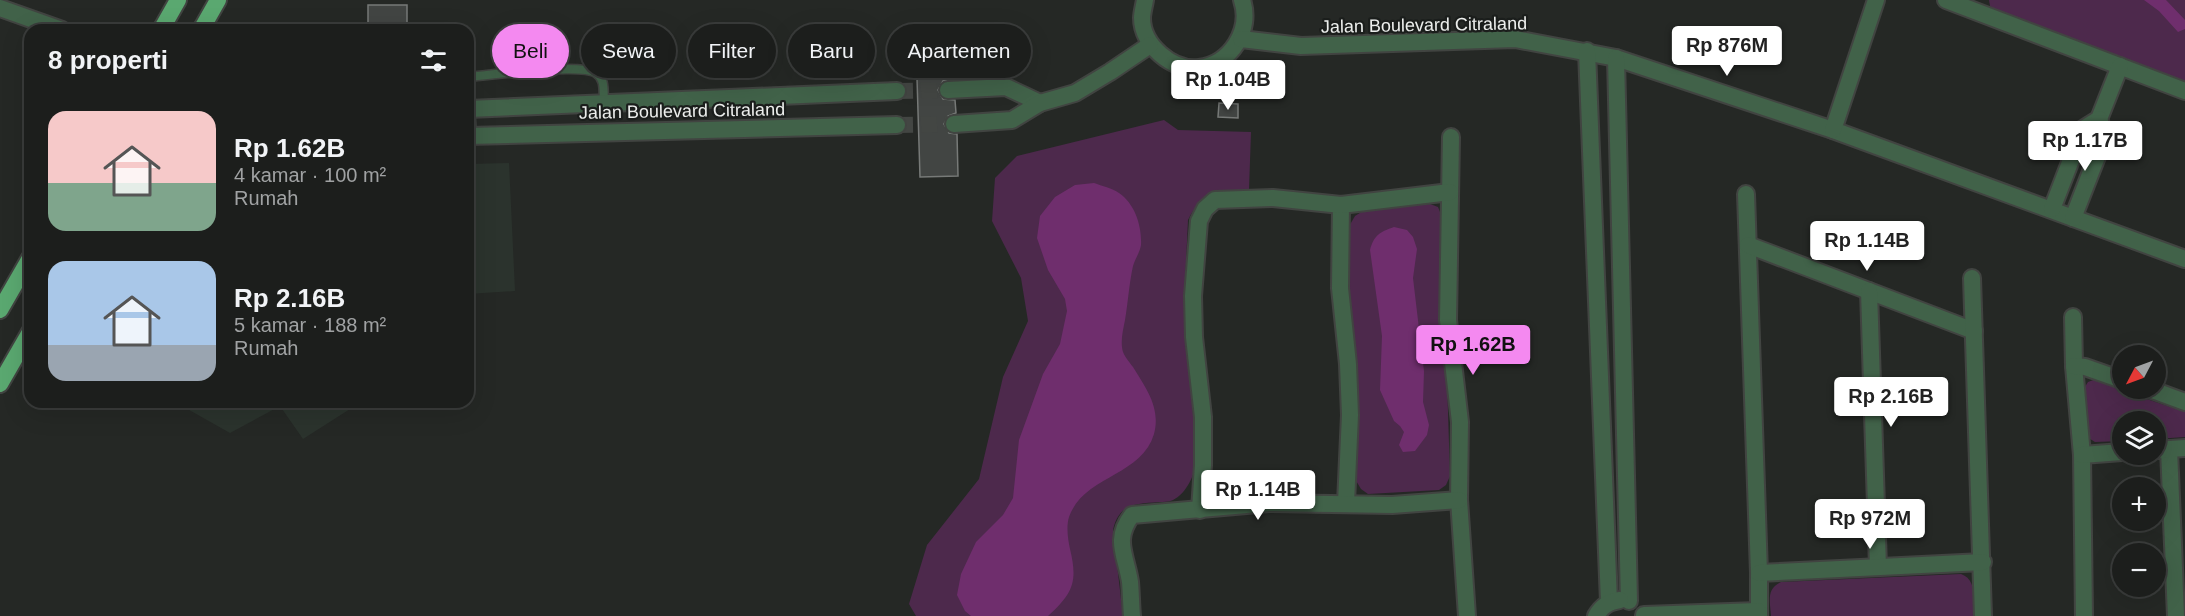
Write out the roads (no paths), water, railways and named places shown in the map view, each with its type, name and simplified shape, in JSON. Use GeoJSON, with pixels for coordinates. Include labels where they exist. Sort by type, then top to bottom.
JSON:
{"type":"FeatureCollection","features":[{"type":"Feature","properties":{"kind":"highway"},"geometry":{"type":"LineString","coordinates":[[164,24],[178,0]]}},
{"type":"Feature","properties":{"kind":"highway"},"geometry":{"type":"LineString","coordinates":[[204,24],[218,0]]}},
{"type":"Feature","properties":{"kind":"highway"},"geometry":{"type":"LineString","coordinates":[[0,310],[24,268]]}},
{"type":"Feature","properties":{"kind":"highway"},"geometry":{"type":"LineString","coordinates":[[0,384],[24,342]]}},
{"type":"Feature","properties":{"kind":"street"},"geometry":{"type":"LineString","coordinates":[[1145,0],[1142,19],[1150,45],[1171,63],[1198,68],[1223,59],[1241,39],[1246,12],[1242,0]]}},
{"type":"Feature","properties":{"kind":"street"},"geometry":{"type":"LineString","coordinates":[[1833,130],[1876,0]]}},
{"type":"Feature","properties":{"kind":"street"},"geometry":{"type":"LineString","coordinates":[[1946,0],[1974,5],[2185,91]]}},
{"type":"Feature","properties":{"kind":"street"},"geometry":{"type":"LineString","coordinates":[[0,8],[45,24]]}},
{"type":"Feature","properties":{"kind":"street","name":"Jalan Boulevard Citraland"},"geometry":{"type":"LineString","coordinates":[[1241,39],[1301,46],[1515,39],[1587,51],[1616,58],[1833,130],[2185,259]]}},
{"type":"Feature","properties":{"kind":"street"},"geometry":{"type":"LineString","coordinates":[[954,124],[1012,120],[1040,103],[1075,93],[1150,45]]}},
{"type":"Feature","properties":{"kind":"street"},"geometry":{"type":"LineString","coordinates":[[1587,51],[1609,602]]}},
{"type":"Feature","properties":{"kind":"street"},"geometry":{"type":"LineString","coordinates":[[1616,58],[1629,601]]}},
{"type":"Feature","properties":{"kind":"street"},"geometry":{"type":"LineString","coordinates":[[2052,209],[2083,129],[2099,119],[2120,66]]}},
{"type":"Feature","properties":{"kind":"street"},"geometry":{"type":"LineString","coordinates":[[948,90],[1006,87],[1040,103]]}},
{"type":"Feature","properties":{"kind":"street","name":"Jalan Boulevard Citraland"},"geometry":{"type":"LineString","coordinates":[[474,109],[897,91]]}},
{"type":"Feature","properties":{"kind":"street"},"geometry":{"type":"LineString","coordinates":[[2073,218],[2105,136],[2099,119]]}},
{"type":"Feature","properties":{"kind":"street","name":"Jalan Boulevard Citraland"},"geometry":{"type":"LineString","coordinates":[[474,136],[897,125]]}},
{"type":"Feature","properties":{"kind":"street"},"geometry":{"type":"LineString","coordinates":[[1450,137],[1448,320],[1460,422],[1459,500],[1467,616]]}},
{"type":"Feature","properties":{"kind":"street"},"geometry":{"type":"LineString","coordinates":[[1591,174],[1618,173]]}},
{"type":"Feature","properties":{"kind":"street"},"geometry":{"type":"LineString","coordinates":[[1200,510],[1203,417],[1194,337],[1193,296],[1199,221],[1205,209],[1215,200],[1273,198],[1341,205],[1450,192]]}},
{"type":"Feature","properties":{"kind":"street"},"geometry":{"type":"LineString","coordinates":[[1596,616],[1600,608],[1609,602],[1619,600],[1629,601],[1644,615],[1758,614],[1760,573],[1746,195]]}},
{"type":"Feature","properties":{"kind":"street"},"geometry":{"type":"LineString","coordinates":[[1341,205],[1340,288],[1348,364],[1350,415],[1346,502]]}},
{"type":"Feature","properties":{"kind":"street"},"geometry":{"type":"LineString","coordinates":[[1748,245],[1974,331]]}},
{"type":"Feature","properties":{"kind":"street"},"geometry":{"type":"LineString","coordinates":[[1972,278],[1983,616]]}},
{"type":"Feature","properties":{"kind":"street"},"geometry":{"type":"LineString","coordinates":[[1869,291],[1878,567]]}},
{"type":"Feature","properties":{"kind":"street"},"geometry":{"type":"LineString","coordinates":[[2073,317],[2074,366],[2082,455],[2084,616]]}},
{"type":"Feature","properties":{"kind":"street"},"geometry":{"type":"LineString","coordinates":[[2074,366],[2085,367],[2112,376]]}},
{"type":"Feature","properties":{"kind":"street"},"geometry":{"type":"LineString","coordinates":[[2166,395],[2185,402]]}},
{"type":"Feature","properties":{"kind":"street"},"geometry":{"type":"LineString","coordinates":[[2170,449],[2176,616]]}},
{"type":"Feature","properties":{"kind":"street"},"geometry":{"type":"LineString","coordinates":[[2082,455],[2112,453]]}},
{"type":"Feature","properties":{"kind":"street"},"geometry":{"type":"LineString","coordinates":[[1132,616],[1130,582],[1120,542],[1124,525],[1132,515],[1269,503],[1346,502],[1392,505],[1459,500]]}},
{"type":"Feature","properties":{"kind":"street"},"geometry":{"type":"LineString","coordinates":[[1760,573],[1983,562]]}},
{"type":"Feature","properties":{"kind":"lane"},"geometry":{"type":"LineString","coordinates":[[474,77],[576,69],[595,72],[603,81],[604,103]]}},
{"type":"Feature","properties":{"kind":"tunnel"},"geometry":{"type":"LineString","coordinates":[[897,91],[948,90]]}},
{"type":"Feature","properties":{"kind":"tunnel"},"geometry":{"type":"LineString","coordinates":[[897,125],[954,124]]}}]}
